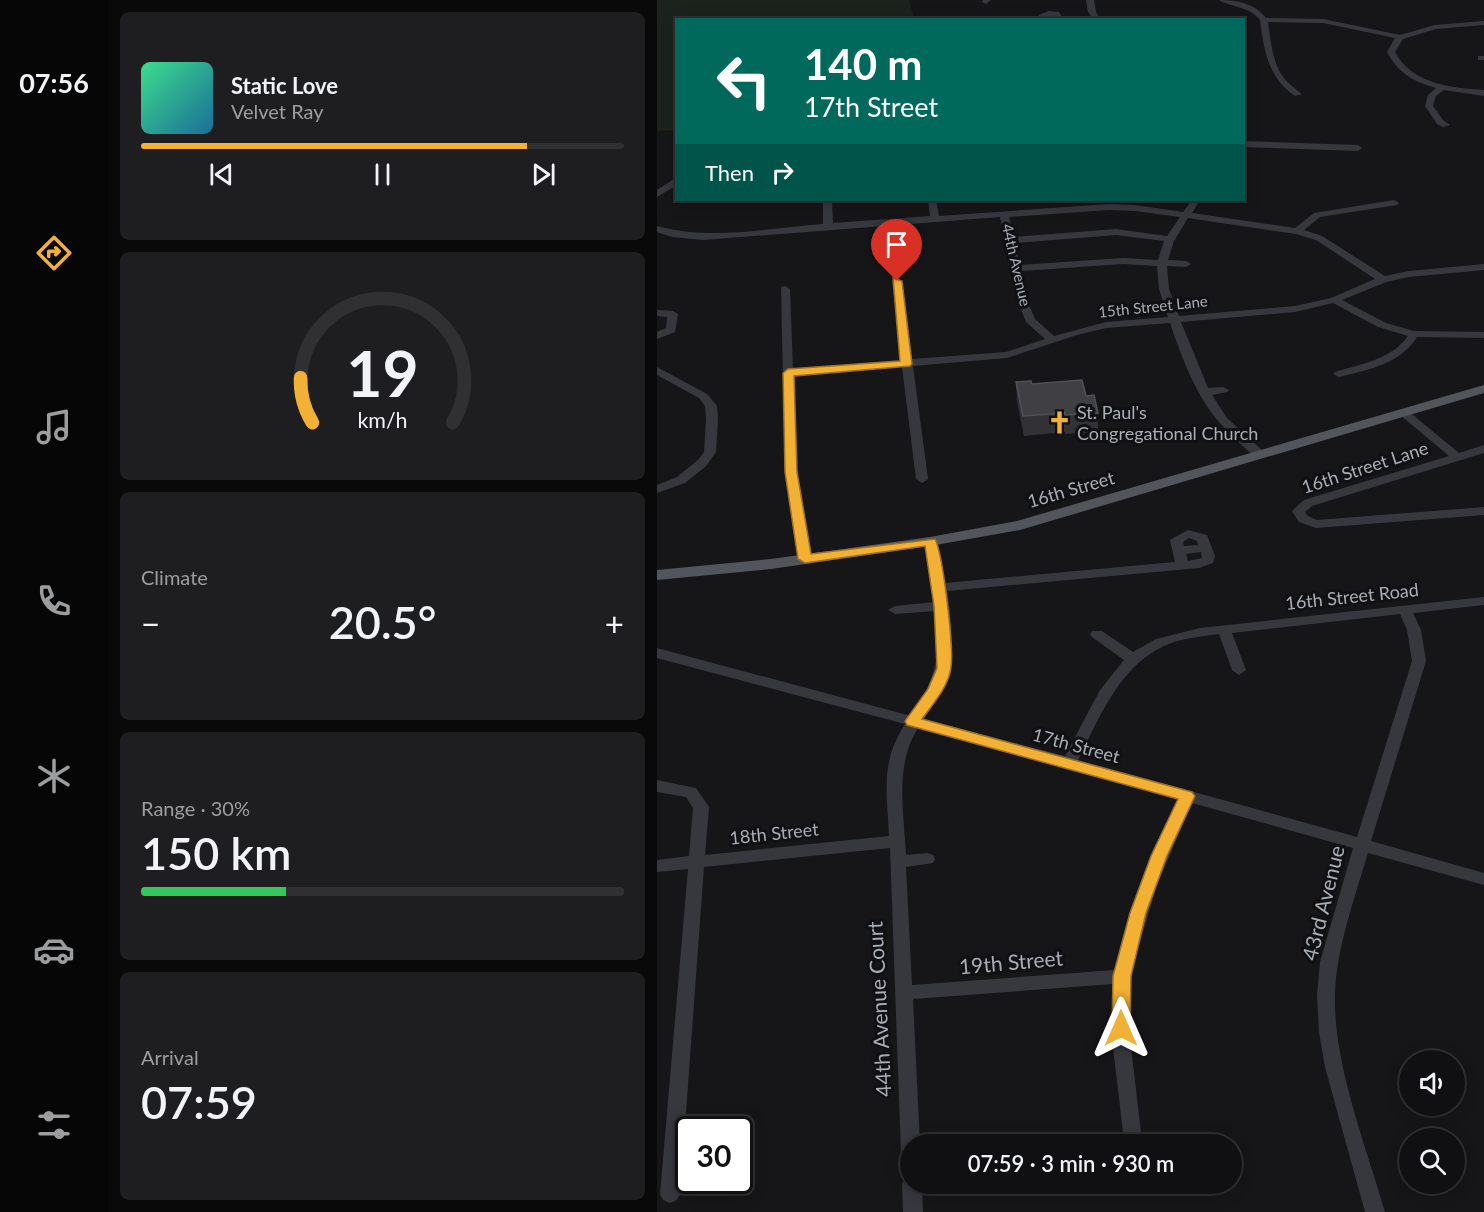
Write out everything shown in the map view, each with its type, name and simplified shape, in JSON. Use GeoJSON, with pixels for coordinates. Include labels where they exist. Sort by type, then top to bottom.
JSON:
{"type":"FeatureCollection","features":[{"type":"Feature","properties":{"kind":"main road","name":"16th Street"},"geometry":{"type":"LineString","coordinates":[[657,575],[805,559],[931,542],[1020,525],[1484,389]]}},
{"type":"Feature","properties":{"kind":"street"},"geometry":{"type":"LineString","coordinates":[[1090,0],[1092,12],[1096,18]]}},
{"type":"Feature","properties":{"kind":"street"},"geometry":{"type":"LineString","coordinates":[[1223,0],[1247,6],[1264,20],[1271,62],[1282,81],[1298,94]]}},
{"type":"Feature","properties":{"kind":"street"},"geometry":{"type":"LineString","coordinates":[[1264,20],[1323,21],[1399,37],[1435,27],[1484,23]]}},
{"type":"Feature","properties":{"kind":"street"},"geometry":{"type":"LineString","coordinates":[[1399,37],[1391,52],[1398,66],[1407,74],[1441,88],[1484,93]]}},
{"type":"Feature","properties":{"kind":"street"},"geometry":{"type":"LineString","coordinates":[[1441,88],[1432,94],[1429,106],[1440,122],[1446,125]]}},
{"type":"Feature","properties":{"kind":"street"},"geometry":{"type":"LineString","coordinates":[[1245,144],[1358,148]]}},
{"type":"Feature","properties":{"kind":"street"},"geometry":{"type":"LineString","coordinates":[[657,194],[675,181]]}},
{"type":"Feature","properties":{"kind":"street"},"geometry":{"type":"LineString","coordinates":[[827,201],[828,226]]}},
{"type":"Feature","properties":{"kind":"street"},"geometry":{"type":"LineString","coordinates":[[932,201],[935,218]]}},
{"type":"Feature","properties":{"kind":"street"},"geometry":{"type":"LineString","coordinates":[[1024,201],[1028,212]]}},
{"type":"Feature","properties":{"kind":"street"},"geometry":{"type":"LineString","coordinates":[[1195,201],[1169,239],[1161,262],[1164,289],[1195,373],[1223,420],[1260,455]]}},
{"type":"Feature","properties":{"kind":"street"},"geometry":{"type":"LineString","coordinates":[[1297,231],[1317,215],[1393,203]]}},
{"type":"Feature","properties":{"kind":"street"},"geometry":{"type":"LineString","coordinates":[[657,229],[672,234],[703,237],[935,218],[1109,207],[1135,208],[1297,231],[1330,245],[1383,279]]}},
{"type":"Feature","properties":{"kind":"street","name":"44th Avenue"},"geometry":{"type":"LineString","coordinates":[[1004,214],[1024,305],[1030,320],[1053,340]]}},
{"type":"Feature","properties":{"kind":"street"},"geometry":{"type":"LineString","coordinates":[[1011,240],[1116,232],[1169,239]]}},
{"type":"Feature","properties":{"kind":"street"},"geometry":{"type":"LineString","coordinates":[[1016,268],[1123,261],[1187,264]]}},
{"type":"Feature","properties":{"kind":"street","name":"15th Street Lane"},"geometry":{"type":"LineString","coordinates":[[788,373],[1007,355],[1073,333],[1106,325],[1296,309],[1334,300],[1383,279],[1409,274],[1484,267]]}},
{"type":"Feature","properties":{"kind":"street"},"geometry":{"type":"LineString","coordinates":[[897,281],[922,479]]}},
{"type":"Feature","properties":{"kind":"street"},"geometry":{"type":"LineString","coordinates":[[785,289],[791,472],[805,559]]}},
{"type":"Feature","properties":{"kind":"street"},"geometry":{"type":"LineString","coordinates":[[1334,300],[1382,325],[1414,334],[1484,334]]}},
{"type":"Feature","properties":{"kind":"street"},"geometry":{"type":"LineString","coordinates":[[657,313],[673,314],[671,330],[657,336]]}},
{"type":"Feature","properties":{"kind":"street"},"geometry":{"type":"LineString","coordinates":[[1339,374],[1392,356],[1409,344],[1414,334]]}},
{"type":"Feature","properties":{"kind":"street"},"geometry":{"type":"LineString","coordinates":[[657,369],[703,396],[711,406],[712,419],[710,452],[702,463],[681,480],[657,489]]}},
{"type":"Feature","properties":{"kind":"street"},"geometry":{"type":"LineString","coordinates":[[1206,392],[1223,390]]}},
{"type":"Feature","properties":{"kind":"street","name":"16th Street Lane"},"geometry":{"type":"LineString","coordinates":[[1404,413],[1457,457]]}},
{"type":"Feature","properties":{"kind":"street","name":"16th Street Lane"},"geometry":{"type":"LineString","coordinates":[[1484,449],[1308,503],[1300,507],[1299,515],[1317,524],[1484,511]]}},
{"type":"Feature","properties":{"kind":"street"},"geometry":{"type":"LineString","coordinates":[[938,588],[1182,566],[1205,562],[1209,556],[1202,538],[1188,534],[1176,540],[1182,566]]}},
{"type":"Feature","properties":{"kind":"street","name":"44th Avenue Court"},"geometry":{"type":"LineString","coordinates":[[910,1134],[895,841],[894,769],[896,755],[913,721],[935,690],[944,668],[941,606],[931,542]]}},
{"type":"Feature","properties":{"kind":"street","name":"16th Street Road"},"geometry":{"type":"LineString","coordinates":[[1069,763],[1117,672],[1131,658],[1161,642],[1186,635],[1224,629],[1484,602]]}},
{"type":"Feature","properties":{"kind":"street"},"geometry":{"type":"LineString","coordinates":[[895,610],[941,606]]}},
{"type":"Feature","properties":{"kind":"street","name":"43rd Avenue"},"geometry":{"type":"LineString","coordinates":[[1375,1212],[1334,1067],[1327,1013],[1329,962],[1362,844],[1419,662],[1414,630],[1405,610]]}},
{"type":"Feature","properties":{"kind":"street"},"geometry":{"type":"LineString","coordinates":[[1224,629],[1239,670]]}},
{"type":"Feature","properties":{"kind":"street"},"geometry":{"type":"LineString","coordinates":[[1097,634],[1131,658]]}},
{"type":"Feature","properties":{"kind":"street","name":"17th Street"},"geometry":{"type":"LineString","coordinates":[[657,653],[1069,763],[1484,879]]}},
{"type":"Feature","properties":{"kind":"street"},"geometry":{"type":"LineString","coordinates":[[657,786],[691,792],[701,807],[670,1194]]}},
{"type":"Feature","properties":{"kind":"street"},"geometry":{"type":"LineString","coordinates":[[1133,1134],[1125,1085],[1122,976],[1138,913],[1159,856],[1187,796]]}},
{"type":"Feature","properties":{"kind":"street","name":"18th Street"},"geometry":{"type":"LineString","coordinates":[[657,866],[895,841]]}},
{"type":"Feature","properties":{"kind":"street"},"geometry":{"type":"LineString","coordinates":[[897,862],[927,859]]}},
{"type":"Feature","properties":{"kind":"street","name":"19th Street"},"geometry":{"type":"LineString","coordinates":[[903,993],[1122,976]]}},
{"type":"Feature","properties":{"kind":"street"},"geometry":{"type":"LineString","coordinates":[[912,1194],[913,1212]]}},
{"type":"Feature","properties":{"kind":"shaded area"},"geometry":{"type":"Polygon","coordinates":[[[657,0],[909,0],[914,18],[675,18],[675,130],[657,131],[657,0]]]}},
{"type":"Feature","properties":{"kind":"building"},"geometry":{"type":"Polygon","coordinates":[[[1082,380],[1086,396],[1094,395],[1098,413],[1023,416],[1016,382],[1031,381],[1032,384],[1082,380]]]}},
{"type":"Feature","properties":{"kind":"place","name":"St. Paul's Congregational Church"},"geometry":{"type":"Point","coordinates":[1059,423]}},
{"type":"Feature","properties":{"kind":"route"},"geometry":{"type":"LineString","coordinates":[[897,281],[906,364],[788,373],[791,472],[805,559],[931,542],[945,643],[944,668],[935,690],[913,721],[1187,796],[1159,856],[1138,913],[1122,976],[1121,1028]]}}]}
